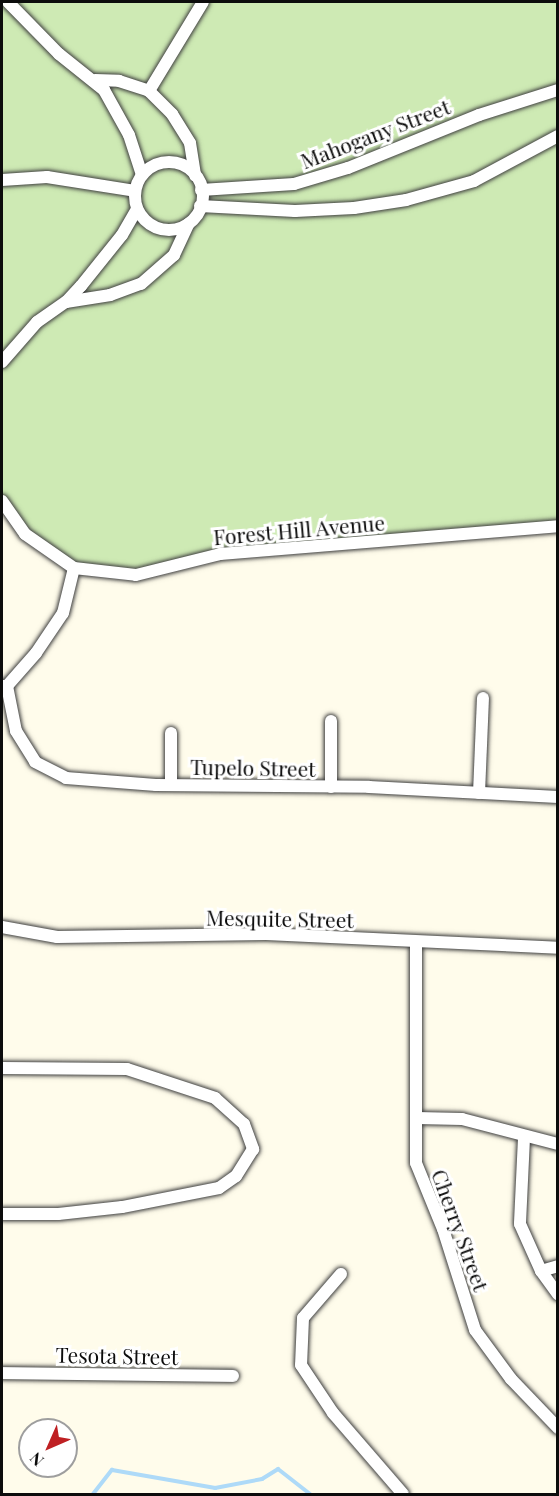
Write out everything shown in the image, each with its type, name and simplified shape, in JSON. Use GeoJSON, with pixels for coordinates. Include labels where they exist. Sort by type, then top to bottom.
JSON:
{"type":"FeatureCollection","features":[{"type":"Feature","properties":{"kind":"street"},"geometry":{"type":"LineString","coordinates":[[8,2],[59,54],[95,80],[129,135],[142,175]]}},
{"type":"Feature","properties":{"kind":"street"},"geometry":{"type":"LineString","coordinates":[[149,91],[203,2]]}},
{"type":"Feature","properties":{"kind":"street"},"geometry":{"type":"LineString","coordinates":[[66,302],[110,295],[141,284],[174,255],[189,223],[201,206],[201,190],[195,176],[190,143],[172,114],[149,91],[119,81],[95,80]]}},
{"type":"Feature","properties":{"kind":"street","name":"Mahogany Street"},"geometry":{"type":"LineString","coordinates":[[201,190],[294,184],[348,168],[479,115],[558,90]]}},
{"type":"Feature","properties":{"kind":"street"},"geometry":{"type":"LineString","coordinates":[[201,206],[295,211],[406,200],[474,181],[558,136]]}},
{"type":"Feature","properties":{"kind":"street"},"geometry":{"type":"LineString","coordinates":[[189,223],[164,229],[148,223],[137,209],[135,191],[142,175],[156,165],[173,162],[195,176]]}},
{"type":"Feature","properties":{"kind":"street"},"geometry":{"type":"LineString","coordinates":[[2,180],[46,177],[135,191]]}},
{"type":"Feature","properties":{"kind":"street"},"geometry":{"type":"LineString","coordinates":[[2,362],[37,322],[66,302],[122,236],[137,209]]}},
{"type":"Feature","properties":{"kind":"street","name":"Forest Hill Avenue"},"geometry":{"type":"LineString","coordinates":[[2,501],[25,534],[74,568],[136,575],[220,554],[558,526]]}},
{"type":"Feature","properties":{"kind":"street"},"geometry":{"type":"LineString","coordinates":[[4,686],[36,653],[63,613],[74,568]]}},
{"type":"Feature","properties":{"kind":"street","name":"Tupelo Street"},"geometry":{"type":"LineString","coordinates":[[4,686],[16,731],[35,762],[66,778],[171,785],[331,787],[558,797]]}},
{"type":"Feature","properties":{"kind":"street"},"geometry":{"type":"LineString","coordinates":[[479,793],[483,698]]}},
{"type":"Feature","properties":{"kind":"street"},"geometry":{"type":"LineString","coordinates":[[331,722],[331,787]]}},
{"type":"Feature","properties":{"kind":"street"},"geometry":{"type":"LineString","coordinates":[[171,734],[171,785]]}},
{"type":"Feature","properties":{"kind":"street","name":"Mesquite Street"},"geometry":{"type":"LineString","coordinates":[[2,927],[57,937],[266,934],[558,948]]}},
{"type":"Feature","properties":{"kind":"street","name":"Cherry Street"},"geometry":{"type":"LineString","coordinates":[[416,942],[416,1163],[443,1229],[475,1330],[511,1379],[558,1428]]}},
{"type":"Feature","properties":{"kind":"street"},"geometry":{"type":"LineString","coordinates":[[2,1068],[127,1069],[215,1098],[244,1124],[254,1149],[236,1176],[219,1188],[122,1207],[58,1214],[2,1214]]}},
{"type":"Feature","properties":{"kind":"street"},"geometry":{"type":"LineString","coordinates":[[417,1118],[462,1119],[524,1138],[558,1144]]}},
{"type":"Feature","properties":{"kind":"street"},"geometry":{"type":"LineString","coordinates":[[524,1138],[520,1224],[541,1271],[558,1294]]}},
{"type":"Feature","properties":{"kind":"street"},"geometry":{"type":"LineString","coordinates":[[541,1271],[558,1266]]}},
{"type":"Feature","properties":{"kind":"street"},"geometry":{"type":"LineString","coordinates":[[341,1274],[303,1318],[302,1365],[333,1413],[403,1494]]}},
{"type":"Feature","properties":{"kind":"street","name":"Tesota Street"},"geometry":{"type":"LineString","coordinates":[[2,1373],[233,1376]]}},
{"type":"Feature","properties":{"kind":"green space"},"geometry":{"type":"Polygon","coordinates":[[[2,2],[557,2],[557,526],[220,554],[136,575],[74,568],[25,534],[2,501],[2,2]]]}},
{"type":"Feature","properties":{"kind":"waterway"},"geometry":{"type":"LineString","coordinates":[[93,1494],[112,1470],[215,1488],[262,1479],[278,1469],[310,1494]]}}]}
